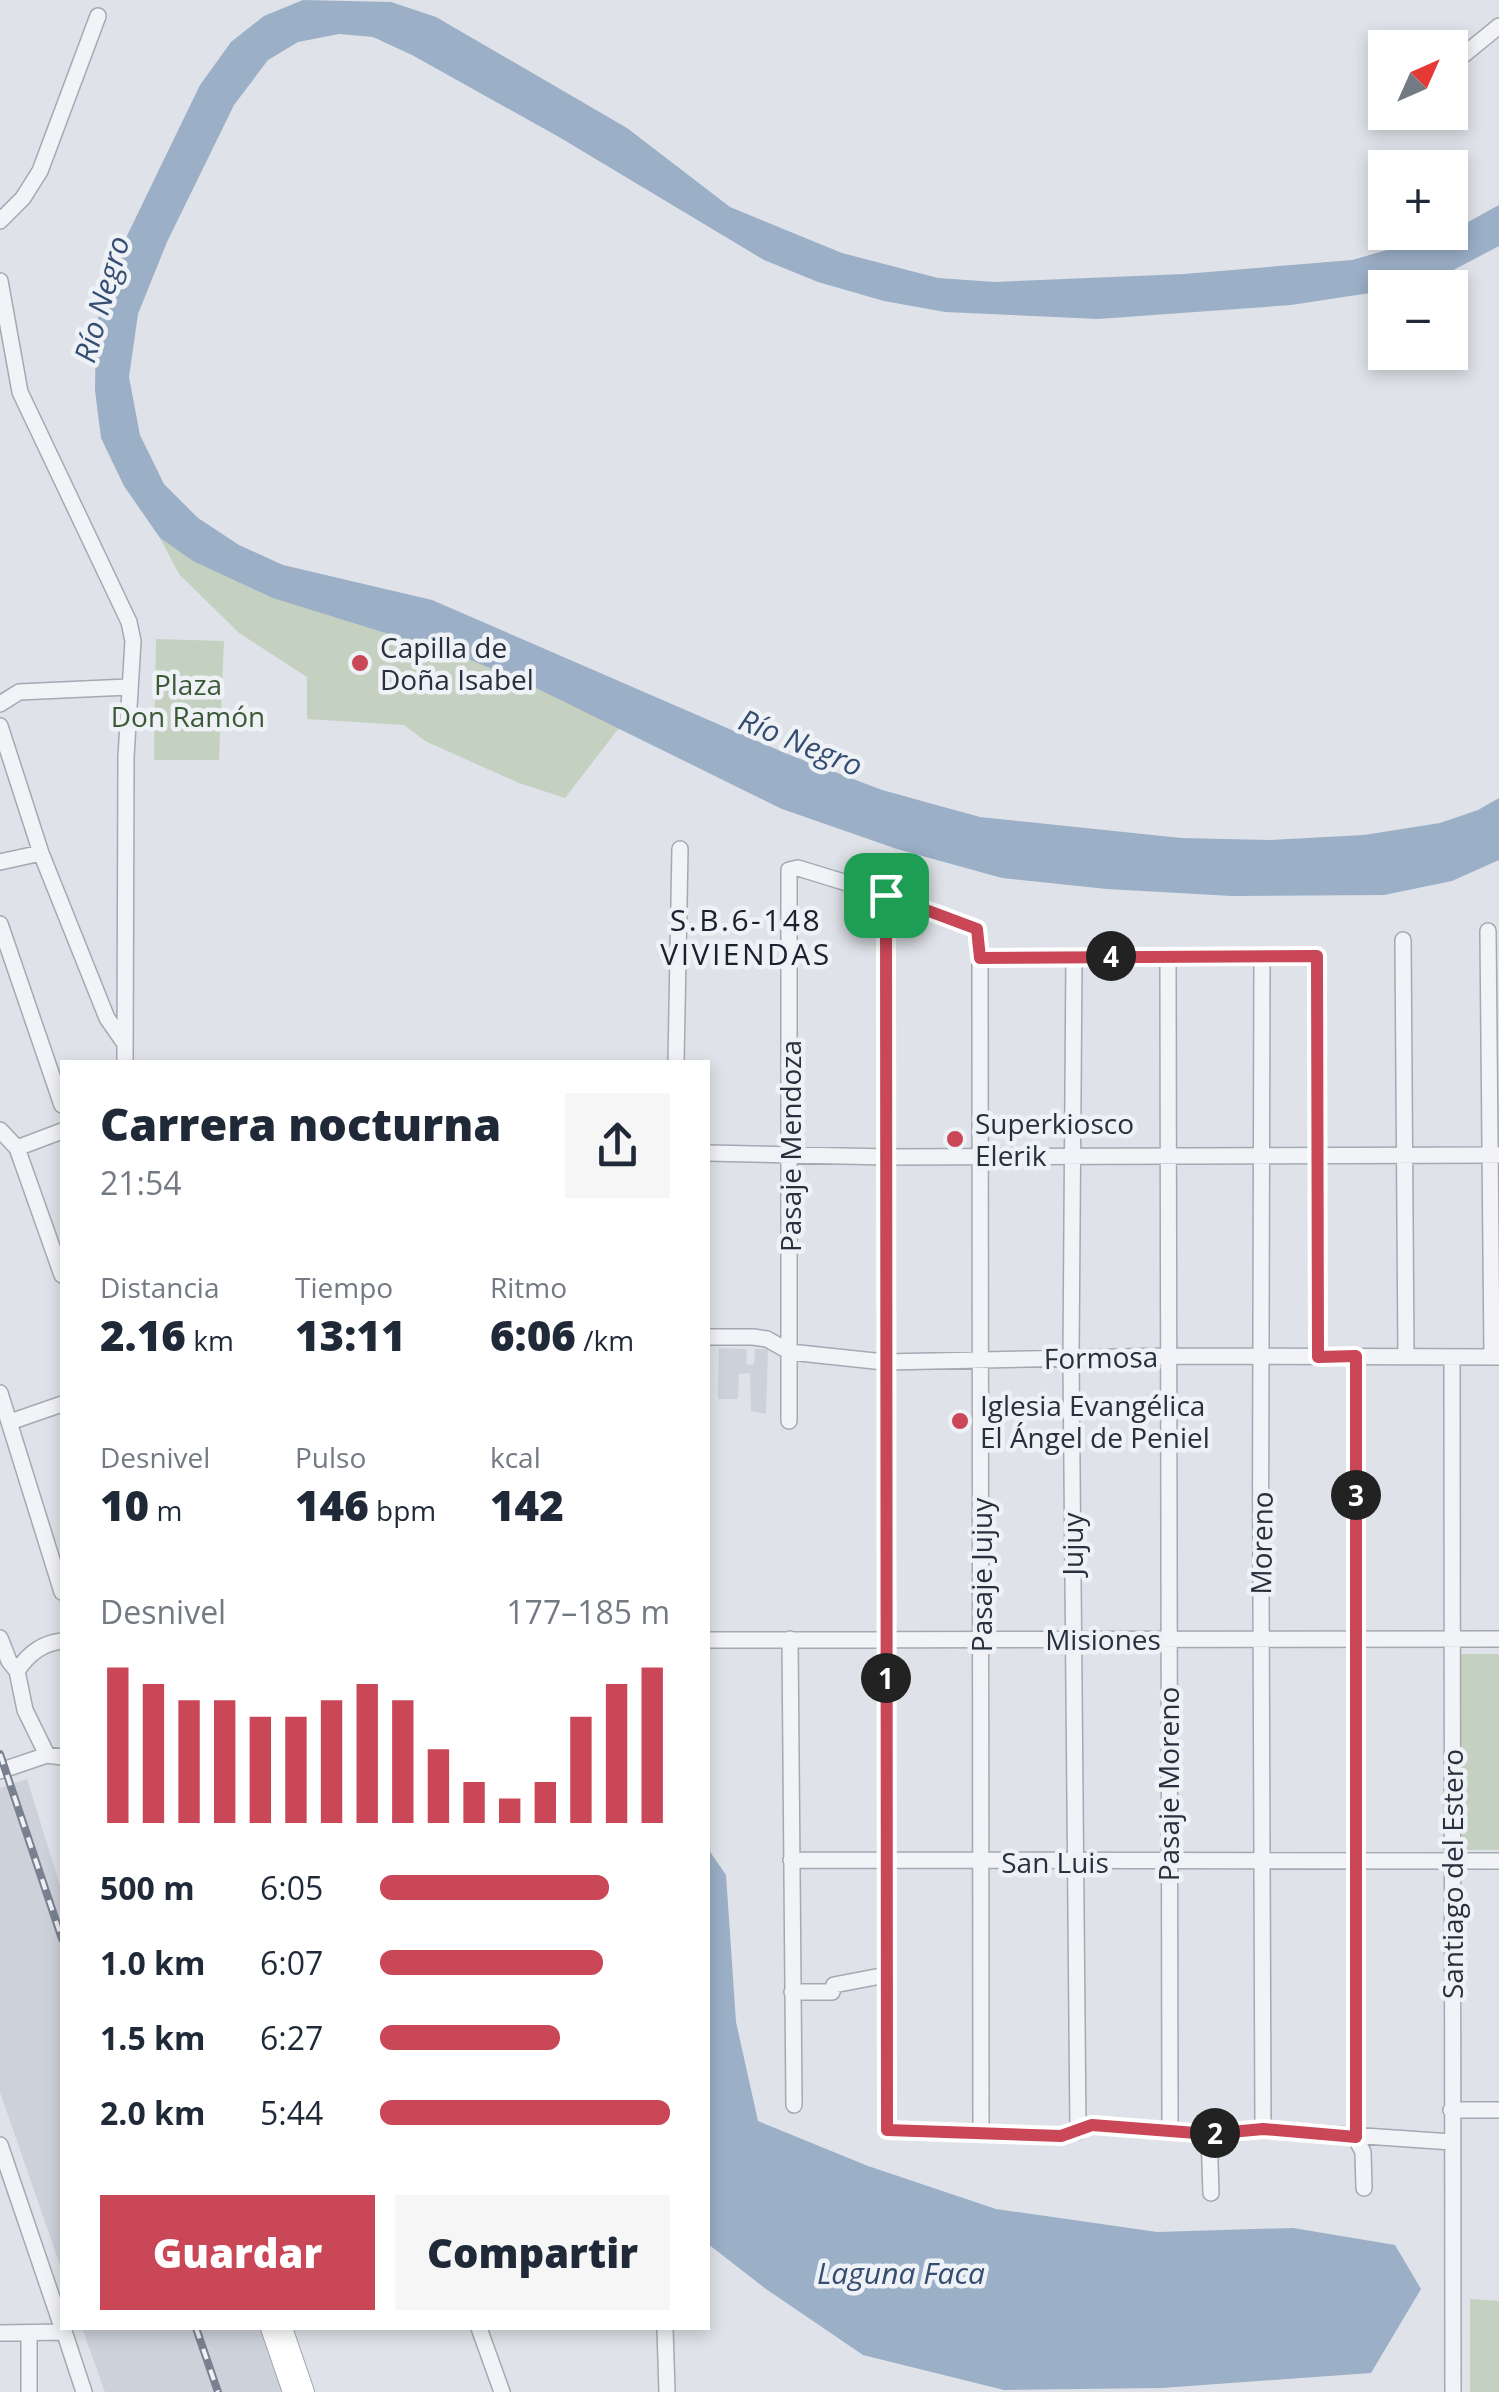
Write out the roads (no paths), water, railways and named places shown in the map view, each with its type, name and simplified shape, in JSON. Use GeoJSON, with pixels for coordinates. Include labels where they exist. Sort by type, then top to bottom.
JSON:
{"type":"FeatureCollection","features":[{"type":"Feature","properties":{"kind":"main road"},"geometry":{"type":"LineString","coordinates":[[271,2330],[305,2392]]}},
{"type":"Feature","properties":{"kind":"main road"},"geometry":{"type":"LineString","coordinates":[[283,2330],[292,2392]]}},
{"type":"Feature","properties":{"kind":"street"},"geometry":{"type":"LineString","coordinates":[[0,221],[23,198],[40,171],[98,16]]}},
{"type":"Feature","properties":{"kind":"street"},"geometry":{"type":"LineString","coordinates":[[1468,51],[1499,26]]}},
{"type":"Feature","properties":{"kind":"street"},"geometry":{"type":"LineString","coordinates":[[0,280],[20,392],[99,556],[129,622],[133,640],[128,687],[125,1060]]}},
{"type":"Feature","properties":{"kind":"street"},"geometry":{"type":"LineString","coordinates":[[0,704],[19,692],[128,687]]}},
{"type":"Feature","properties":{"kind":"street"},"geometry":{"type":"LineString","coordinates":[[0,726],[42,854],[108,1018],[123,1042]]}},
{"type":"Feature","properties":{"kind":"street"},"geometry":{"type":"LineString","coordinates":[[676,1060],[680,849]]}},
{"type":"Feature","properties":{"kind":"street"},"geometry":{"type":"LineString","coordinates":[[0,862],[42,854]]}},
{"type":"Feature","properties":{"kind":"street","name":"Pasaje Mendoza"},"geometry":{"type":"LineString","coordinates":[[789,1421],[790,870],[812,871],[886,895]]}},
{"type":"Feature","properties":{"kind":"street"},"geometry":{"type":"LineString","coordinates":[[1318,1357],[1317,956],[980,958],[977,929],[886,895],[887,2130],[1061,2136],[1092,2125],[1209,2134],[1263,2129],[1452,2142]]}},
{"type":"Feature","properties":{"kind":"street"},"geometry":{"type":"LineString","coordinates":[[0,924],[60,1099]]}},
{"type":"Feature","properties":{"kind":"street"},"geometry":{"type":"LineString","coordinates":[[1488,931],[1496,1356]]}},
{"type":"Feature","properties":{"kind":"street"},"geometry":{"type":"LineString","coordinates":[[1403,940],[1406,1358]]}},
{"type":"Feature","properties":{"kind":"street","name":"Pasaje Moreno"},"geometry":{"type":"LineString","coordinates":[[1168,956],[1170,2131]]}},
{"type":"Feature","properties":{"kind":"street","name":"Moreno"},"geometry":{"type":"LineString","coordinates":[[1262,956],[1263,2129]]}},
{"type":"Feature","properties":{"kind":"street","name":"Jujuy"},"geometry":{"type":"LineString","coordinates":[[1074,957],[1071,1358],[1078,2132]]}},
{"type":"Feature","properties":{"kind":"street","name":"Pasaje Jujuy"},"geometry":{"type":"LineString","coordinates":[[980,958],[981,2132]]}},
{"type":"Feature","properties":{"kind":"street"},"geometry":{"type":"LineString","coordinates":[[0,1130],[17,1148],[60,1269]]}},
{"type":"Feature","properties":{"kind":"street"},"geometry":{"type":"LineString","coordinates":[[17,1148],[60,1132]]}},
{"type":"Feature","properties":{"kind":"street"},"geometry":{"type":"LineString","coordinates":[[710,1153],[1495,1156]]}},
{"type":"Feature","properties":{"kind":"street","name":"Formosa"},"geometry":{"type":"LineString","coordinates":[[710,1337],[767,1339],[790,1352],[884,1362],[1167,1356],[1496,1356]]}},
{"type":"Feature","properties":{"kind":"street"},"geometry":{"type":"LineString","coordinates":[[1356,1356],[1356,2137],[1363,2152],[1364,2188]]}},
{"type":"Feature","properties":{"kind":"street","name":"Santiago del Estero"},"geometry":{"type":"LineString","coordinates":[[1452,1357],[1453,2392]]}},
{"type":"Feature","properties":{"kind":"street"},"geometry":{"type":"LineString","coordinates":[[0,1393],[60,1585]]}},
{"type":"Feature","properties":{"kind":"street"},"geometry":{"type":"LineString","coordinates":[[10,1422],[60,1405]]}},
{"type":"Feature","properties":{"kind":"street"},"geometry":{"type":"LineString","coordinates":[[0,1638],[17,1671],[25,1710],[55,1756],[0,1771]]}},
{"type":"Feature","properties":{"kind":"street","name":"Misiones"},"geometry":{"type":"LineString","coordinates":[[710,1640],[1499,1638]]}},
{"type":"Feature","properties":{"kind":"street"},"geometry":{"type":"LineString","coordinates":[[790,1640],[794,2105]]}},
{"type":"Feature","properties":{"kind":"street"},"geometry":{"type":"LineString","coordinates":[[17,1671],[27,1655],[60,1641]]}},
{"type":"Feature","properties":{"kind":"street","name":"San Luis"},"geometry":{"type":"LineString","coordinates":[[791,1860],[1499,1861]]}},
{"type":"Feature","properties":{"kind":"street"},"geometry":{"type":"LineString","coordinates":[[792,1992],[832,1992],[834,1984],[886,1975]]}},
{"type":"Feature","properties":{"kind":"street"},"geometry":{"type":"LineString","coordinates":[[1452,2110],[1499,2110]]}},
{"type":"Feature","properties":{"kind":"street"},"geometry":{"type":"LineString","coordinates":[[1209,2134],[1211,2193]]}},
{"type":"Feature","properties":{"kind":"street"},"geometry":{"type":"LineString","coordinates":[[0,2145],[60,2320]]}},
{"type":"Feature","properties":{"kind":"street"},"geometry":{"type":"LineString","coordinates":[[0,2333],[60,2329]]}},
{"type":"Feature","properties":{"kind":"street"},"geometry":{"type":"LineString","coordinates":[[63,2330],[84,2392]]}},
{"type":"Feature","properties":{"kind":"street"},"geometry":{"type":"LineString","coordinates":[[480,2330],[502,2392]]}},
{"type":"Feature","properties":{"kind":"street"},"geometry":{"type":"LineString","coordinates":[[665,2330],[667,2392]]}},
{"type":"Feature","properties":{"kind":"street"},"geometry":{"type":"LineString","coordinates":[[29,2333],[29,2392]]}},
{"type":"Feature","properties":{"kind":"water"},"geometry":{"type":"Polygon","coordinates":[[[303,0],[391,2],[436,17],[627,128],[730,207],[842,253],[938,278],[995,282],[1184,274],[1352,260],[1387,250],[1468,250],[1468,222],[1499,205],[1499,246],[1453,270],[1368,270],[1368,293],[1291,305],[1098,319],[945,312],[884,301],[818,282],[764,260],[559,137],[412,55],[373,37],[339,34],[298,42],[268,60],[234,105],[167,242],[138,314],[129,377],[140,435],[164,484],[198,518],[239,545],[283,565],[432,600],[785,753],[882,790],[980,817],[1181,838],[1270,840],[1364,835],[1440,823],[1499,798],[1499,860],[1452,881],[1384,895],[1232,896],[1002,878],[897,849],[782,809],[530,685],[466,658],[273,598],[193,561],[160,538],[124,486],[101,438],[95,390],[96,327],[109,273],[200,85],[231,42],[264,16],[303,0]]]}},
{"type":"Feature","properties":{"kind":"water","name":"Laguna Faca"},"geometry":{"type":"Polygon","coordinates":[[[710,1852],[726,1875],[736,2022],[758,2121],[868,2166],[996,2209],[1157,2232],[1293,2228],[1395,2245],[1421,2289],[1371,2373],[1162,2388],[1004,2390],[863,2355],[710,2246],[710,1852]]]}},
{"type":"Feature","properties":{"kind":"railway"},"geometry":{"type":"LineString","coordinates":[[0,1754],[60,1933]]}},
{"type":"Feature","properties":{"kind":"railway"},"geometry":{"type":"LineString","coordinates":[[197,2330],[218,2392]]}},
{"type":"Feature","properties":{"kind":"place","name":"Capilla de Doña Isabel"},"geometry":{"type":"Point","coordinates":[360,663]}},
{"type":"Feature","properties":{"kind":"place","name":"Superkiosco Elerik"},"geometry":{"type":"Point","coordinates":[955,1139]}},
{"type":"Feature","properties":{"kind":"place","name":"Iglesia Evangélica El Ángel de Peniel"},"geometry":{"type":"Point","coordinates":[960,1421]}},
{"type":"Feature","properties":{"kind":"district","name":"S.B.6-148 VIVIENDAS"},"geometry":{"type":"Point","coordinates":[746,936]}},
{"type":"Feature","properties":{"kind":"water label","name":"Río Negro"},"geometry":{"type":"Point","coordinates":[101,299]}},
{"type":"Feature","properties":{"kind":"water label","name":"Río Negro"},"geometry":{"type":"Point","coordinates":[801,742]}},
{"type":"Feature","properties":{"kind":"park label","name":"Plaza Don Ramón"},"geometry":{"type":"Point","coordinates":[188,700]}}]}
